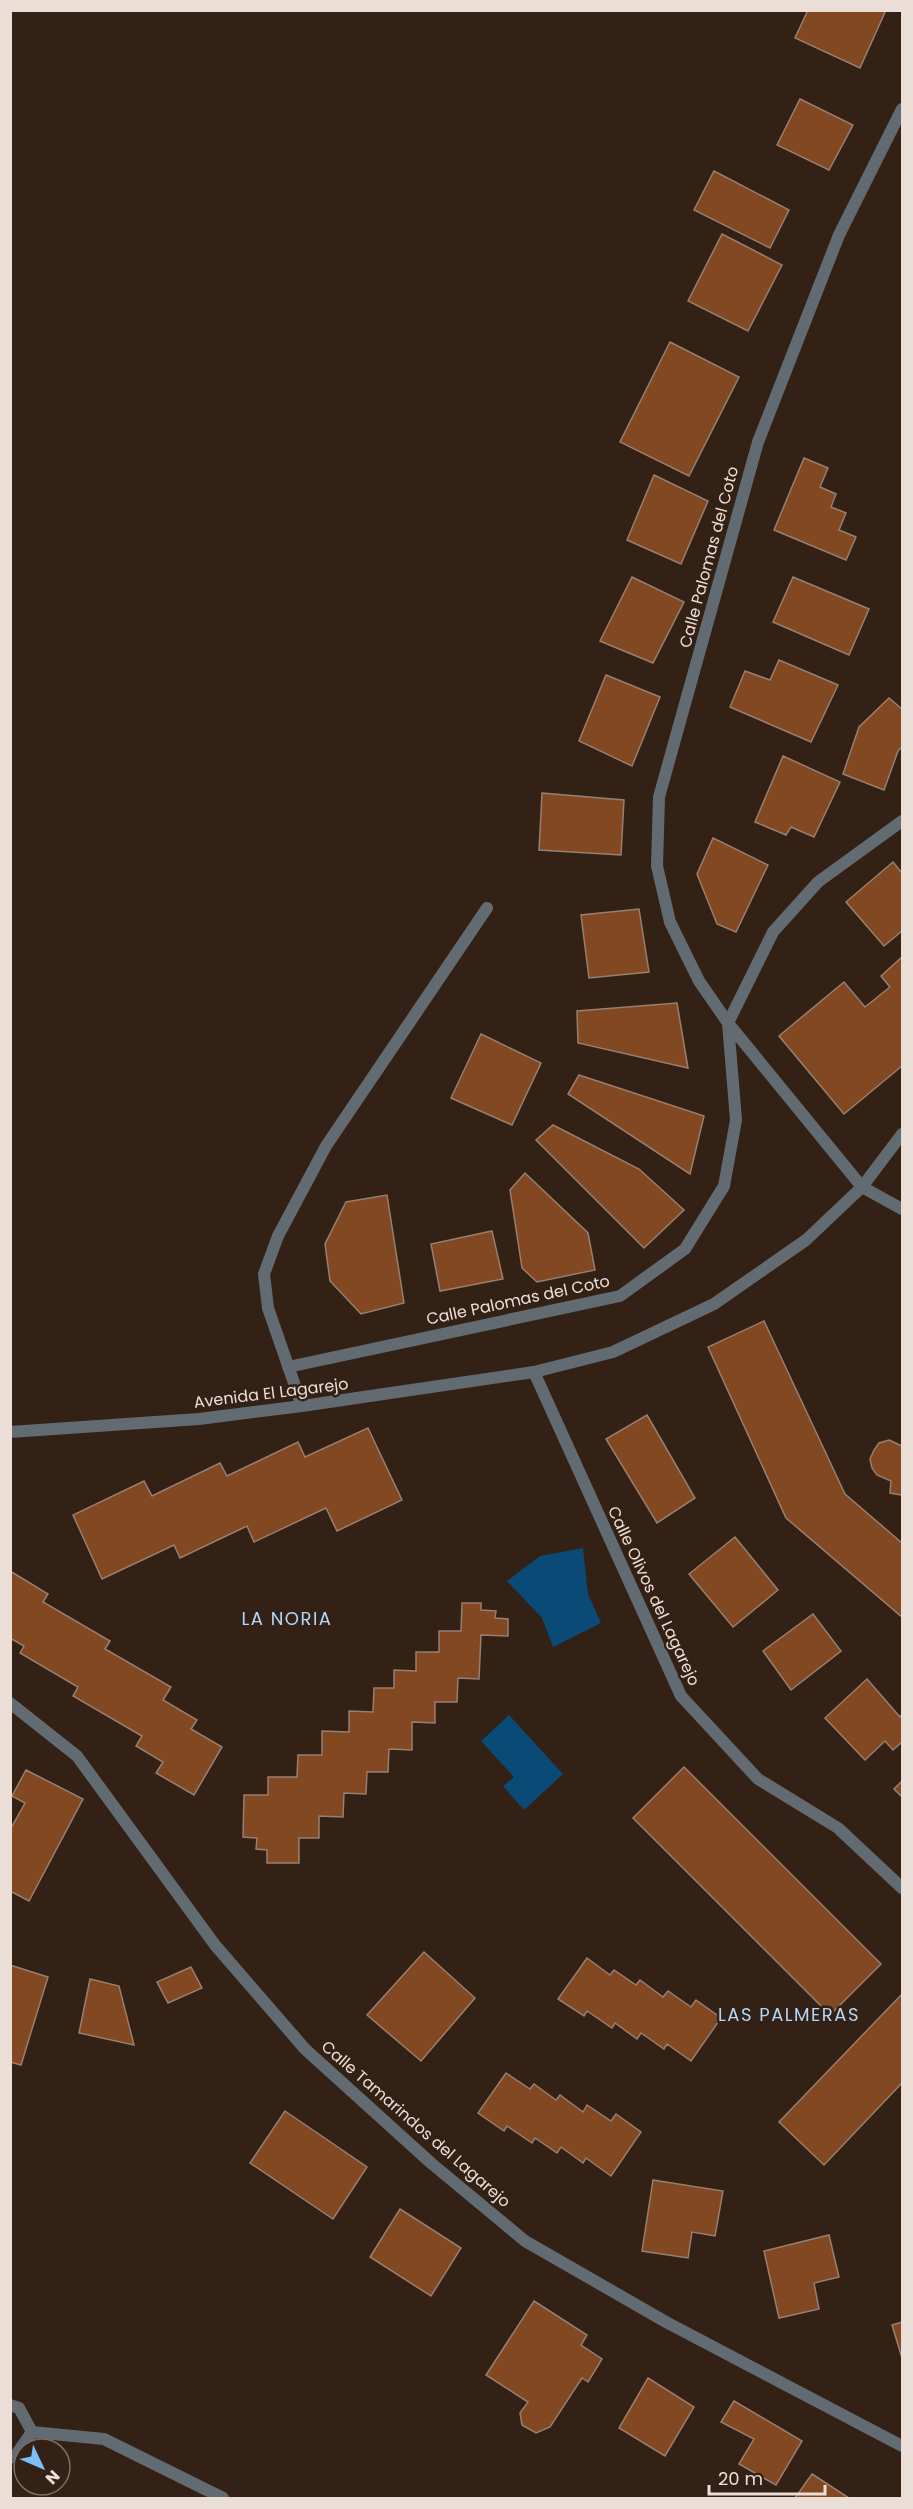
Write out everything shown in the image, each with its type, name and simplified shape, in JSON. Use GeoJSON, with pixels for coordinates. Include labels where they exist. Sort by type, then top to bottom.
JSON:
{"type":"FeatureCollection","features":[{"type":"Feature","properties":{"kind":"street","name":"Calle Palomas del Coto"},"geometry":{"type":"LineString","coordinates":[[862,1187],[728,1023],[699,981],[670,922],[657,866],[659,797],[758,442],[838,235],[903,109]]}},
{"type":"Feature","properties":{"kind":"street"},"geometry":{"type":"LineString","coordinates":[[728,1023],[773,932],[818,882],[903,821]]}},
{"type":"Feature","properties":{"kind":"street"},"geometry":{"type":"LineString","coordinates":[[302,1406],[268,1308],[264,1274],[278,1236],[326,1146],[487,908]]}},
{"type":"Feature","properties":{"kind":"street","name":"Calle Palomas del Coto"},"geometry":{"type":"LineString","coordinates":[[288,1367],[620,1296],[685,1249],[724,1186],[736,1120],[728,1023]]}},
{"type":"Feature","properties":{"kind":"street","name":"Avenida El Lagarejo"},"geometry":{"type":"LineString","coordinates":[[10,1432],[199,1419],[302,1406],[534,1372],[613,1352],[714,1304],[806,1240],[862,1187],[903,1134]]}},
{"type":"Feature","properties":{"kind":"street"},"geometry":{"type":"LineString","coordinates":[[862,1187],[903,1209]]}},
{"type":"Feature","properties":{"kind":"street","name":"Calle Olivos del Lagarejo"},"geometry":{"type":"LineString","coordinates":[[534,1372],[681,1696],[758,1779],[838,1828],[903,1888]]}},
{"type":"Feature","properties":{"kind":"street","name":"Calle Tamarindos del Lagarejo"},"geometry":{"type":"LineString","coordinates":[[10,1703],[77,1756],[215,1945],[305,2049],[431,2163],[525,2241],[666,2322],[903,2446]]}},
{"type":"Feature","properties":{"kind":"street"},"geometry":{"type":"LineString","coordinates":[[10,2404],[19,2408],[32,2432]]}},
{"type":"Feature","properties":{"kind":"street"},"geometry":{"type":"LineString","coordinates":[[10,2458],[16,2455],[32,2432]]}},
{"type":"Feature","properties":{"kind":"street"},"geometry":{"type":"LineString","coordinates":[[32,2432],[104,2439],[223,2499]]}},
{"type":"Feature","properties":{"kind":"water"},"geometry":{"type":"Polygon","coordinates":[[[583,1548],[588,1594],[601,1623],[553,1647],[542,1618],[507,1581],[540,1556],[583,1548]]]}},
{"type":"Feature","properties":{"kind":"water"},"geometry":{"type":"Polygon","coordinates":[[[509,1715],[563,1774],[524,1810],[503,1786],[514,1777],[481,1741],[509,1715]]]}},
{"type":"Feature","properties":{"kind":"building"},"geometry":{"type":"Polygon","coordinates":[[[808,10],[886,10],[860,68],[795,38],[808,10]]]}},
{"type":"Feature","properties":{"kind":"building"},"geometry":{"type":"Polygon","coordinates":[[[800,99],[853,125],[829,170],[777,145],[800,99]]]}},
{"type":"Feature","properties":{"kind":"building"},"geometry":{"type":"Polygon","coordinates":[[[714,171],[789,210],[770,248],[694,210],[714,171]]]}},
{"type":"Feature","properties":{"kind":"building"},"geometry":{"type":"Polygon","coordinates":[[[722,234],[782,265],[748,331],[688,301],[722,234]]]}},
{"type":"Feature","properties":{"kind":"building"},"geometry":{"type":"Polygon","coordinates":[[[670,342],[739,377],[689,476],[620,442],[670,342]]]}},
{"type":"Feature","properties":{"kind":"building"},"geometry":{"type":"Polygon","coordinates":[[[804,458],[828,468],[820,487],[836,494],[831,507],[846,513],[839,530],[856,537],[846,560],[774,530],[804,458]]]}},
{"type":"Feature","properties":{"kind":"building"},"geometry":{"type":"Polygon","coordinates":[[[654,475],[708,501],[681,564],[627,540],[654,475]]]}},
{"type":"Feature","properties":{"kind":"building"},"geometry":{"type":"Polygon","coordinates":[[[632,577],[684,602],[653,663],[600,641],[632,577]]]}},
{"type":"Feature","properties":{"kind":"building"},"geometry":{"type":"Polygon","coordinates":[[[793,577],[869,609],[849,655],[773,622],[793,577]]]}},
{"type":"Feature","properties":{"kind":"building"},"geometry":{"type":"Polygon","coordinates":[[[779,660],[838,685],[811,742],[730,707],[745,671],[770,680],[779,660]]]}},
{"type":"Feature","properties":{"kind":"building"},"geometry":{"type":"Polygon","coordinates":[[[606,675],[660,697],[632,766],[579,741],[606,675]]]}},
{"type":"Feature","properties":{"kind":"building"},"geometry":{"type":"Polygon","coordinates":[[[889,698],[902,709],[902,747],[898,751],[884,790],[843,774],[859,727],[889,698]]]}},
{"type":"Feature","properties":{"kind":"building"},"geometry":{"type":"Polygon","coordinates":[[[783,756],[840,782],[814,837],[791,827],[786,835],[755,822],[783,756]]]}},
{"type":"Feature","properties":{"kind":"building"},"geometry":{"type":"Polygon","coordinates":[[[542,793],[624,800],[621,855],[539,850],[542,793]]]}},
{"type":"Feature","properties":{"kind":"building"},"geometry":{"type":"Polygon","coordinates":[[[713,838],[768,865],[736,932],[717,924],[697,874],[713,838]]]}},
{"type":"Feature","properties":{"kind":"building"},"geometry":{"type":"Polygon","coordinates":[[[893,862],[902,873],[902,931],[884,946],[846,902],[893,862]]]}},
{"type":"Feature","properties":{"kind":"building"},"geometry":{"type":"Polygon","coordinates":[[[639,909],[649,972],[589,978],[581,915],[639,909]]]}},
{"type":"Feature","properties":{"kind":"building"},"geometry":{"type":"Polygon","coordinates":[[[902,957],[902,1066],[844,1114],[779,1036],[844,982],[865,1007],[890,987],[881,976],[902,957]]]}},
{"type":"Feature","properties":{"kind":"building"},"geometry":{"type":"Polygon","coordinates":[[[677,1003],[688,1068],[578,1043],[577,1011],[677,1003]]]}},
{"type":"Feature","properties":{"kind":"building"},"geometry":{"type":"Polygon","coordinates":[[[481,1034],[541,1063],[512,1125],[451,1098],[481,1034]]]}},
{"type":"Feature","properties":{"kind":"building"},"geometry":{"type":"Polygon","coordinates":[[[579,1075],[704,1116],[690,1174],[568,1094],[579,1075]]]}},
{"type":"Feature","properties":{"kind":"building"},"geometry":{"type":"Polygon","coordinates":[[[553,1125],[639,1169],[684,1210],[644,1248],[536,1140],[553,1125]]]}},
{"type":"Feature","properties":{"kind":"building"},"geometry":{"type":"Polygon","coordinates":[[[525,1173],[588,1233],[595,1270],[537,1282],[522,1268],[510,1190],[525,1173]]]}},
{"type":"Feature","properties":{"kind":"building"},"geometry":{"type":"Polygon","coordinates":[[[387,1195],[404,1303],[361,1314],[330,1281],[325,1244],[346,1202],[387,1195]]]}},
{"type":"Feature","properties":{"kind":"building"},"geometry":{"type":"Polygon","coordinates":[[[492,1231],[503,1279],[440,1291],[431,1244],[492,1231]]]}},
{"type":"Feature","properties":{"kind":"building"},"geometry":{"type":"Polygon","coordinates":[[[764,1321],[845,1494],[902,1543],[902,1617],[786,1518],[708,1347],[764,1321]]]}},
{"type":"Feature","properties":{"kind":"building"},"geometry":{"type":"Polygon","coordinates":[[[647,1415],[695,1498],[657,1523],[606,1439],[647,1415]]]}},
{"type":"Feature","properties":{"kind":"building"},"geometry":{"type":"Polygon","coordinates":[[[368,1428],[402,1500],[337,1531],[326,1508],[254,1542],[247,1526],[180,1558],[174,1545],[102,1579],[73,1515],[144,1481],[152,1496],[220,1463],[227,1476],[298,1442],[305,1457],[368,1428]]]}},
{"type":"Feature","properties":{"kind":"building"},"geometry":{"type":"Polygon","coordinates":[[[889,1440],[902,1446],[902,1495],[890,1493],[891,1481],[877,1475],[872,1468],[870,1459],[874,1450],[879,1443],[889,1440]]]}},
{"type":"Feature","properties":{"kind":"building"},"geometry":{"type":"Polygon","coordinates":[[[735,1537],[778,1590],[733,1627],[689,1574],[735,1537]]]}},
{"type":"Feature","properties":{"kind":"building"},"geometry":{"type":"Polygon","coordinates":[[[10,1571],[48,1594],[43,1602],[110,1641],[105,1649],[171,1687],[163,1700],[197,1720],[191,1729],[222,1747],[194,1795],[156,1773],[163,1762],[136,1746],[142,1736],[73,1696],[78,1687],[20,1653],[24,1646],[10,1638],[10,1571]]]}},
{"type":"Feature","properties":{"kind":"building"},"geometry":{"type":"Polygon","coordinates":[[[462,1603],[481,1603],[481,1610],[496,1611],[495,1618],[508,1619],[508,1636],[481,1635],[479,1679],[458,1678],[457,1702],[435,1702],[435,1723],[412,1722],[412,1750],[389,1749],[388,1772],[367,1772],[366,1794],[344,1793],[343,1817],[319,1816],[319,1838],[299,1838],[299,1863],[267,1863],[267,1850],[256,1849],[257,1838],[243,1837],[244,1795],[268,1795],[268,1777],[297,1777],[298,1755],[322,1755],[322,1731],[349,1732],[349,1711],[373,1712],[374,1688],[394,1688],[394,1670],[416,1671],[416,1652],[439,1652],[439,1631],[461,1631],[462,1603]]]}},
{"type":"Feature","properties":{"kind":"building"},"geometry":{"type":"Polygon","coordinates":[[[813,1614],[841,1651],[791,1690],[763,1651],[813,1614]]]}},
{"type":"Feature","properties":{"kind":"building"},"geometry":{"type":"Polygon","coordinates":[[[867,1679],[900,1717],[902,1714],[902,1742],[893,1750],[885,1741],[865,1760],[825,1718],[867,1679]]]}},
{"type":"Feature","properties":{"kind":"building"},"geometry":{"type":"Polygon","coordinates":[[[684,1767],[881,1964],[830,2015],[633,1818],[684,1767]]]}},
{"type":"Feature","properties":{"kind":"building"},"geometry":{"type":"Polygon","coordinates":[[[26,1770],[83,1799],[29,1901],[10,1891],[10,1830],[25,1803],[12,1796],[26,1770]]]}},
{"type":"Feature","properties":{"kind":"building"},"geometry":{"type":"Polygon","coordinates":[[[902,1781],[902,1797],[894,1789],[902,1781]]]}},
{"type":"Feature","properties":{"kind":"building"},"geometry":{"type":"Polygon","coordinates":[[[424,1952],[475,1998],[421,2061],[367,2015],[424,1952]]]}},
{"type":"Feature","properties":{"kind":"building"},"geometry":{"type":"Polygon","coordinates":[[[587,1958],[610,1975],[614,1970],[636,1985],[640,1980],[663,1997],[668,1991],[691,2007],[696,2000],[721,2018],[691,2061],[667,2044],[664,2049],[641,2033],[637,2039],[615,2023],[612,2028],[587,2011],[584,2016],[558,1999],[587,1958]]]}},
{"type":"Feature","properties":{"kind":"building"},"geometry":{"type":"Polygon","coordinates":[[[10,1965],[48,1977],[21,2065],[10,2062],[10,1965]]]}},
{"type":"Feature","properties":{"kind":"building"},"geometry":{"type":"Polygon","coordinates":[[[191,1967],[202,1988],[168,2003],[157,1982],[191,1967]]]}},
{"type":"Feature","properties":{"kind":"building"},"geometry":{"type":"Polygon","coordinates":[[[90,1979],[119,1986],[134,2045],[79,2033],[90,1979]]]}},
{"type":"Feature","properties":{"kind":"building"},"geometry":{"type":"Polygon","coordinates":[[[902,1994],[902,2083],[824,2165],[779,2122],[902,1994]]]}},
{"type":"Feature","properties":{"kind":"building"},"geometry":{"type":"Polygon","coordinates":[[[506,2073],[530,2089],[534,2084],[556,2100],[560,2095],[583,2112],[587,2105],[611,2121],[616,2114],[641,2132],[611,2176],[586,2158],[583,2163],[561,2147],[557,2153],[535,2138],[532,2143],[507,2126],[504,2131],[478,2113],[506,2073]]]}},
{"type":"Feature","properties":{"kind":"building"},"geometry":{"type":"Polygon","coordinates":[[[285,2111],[367,2167],[333,2219],[250,2163],[285,2111]]]}},
{"type":"Feature","properties":{"kind":"building"},"geometry":{"type":"Polygon","coordinates":[[[653,2180],[723,2191],[715,2236],[692,2232],[688,2258],[642,2251],[653,2180]]]}},
{"type":"Feature","properties":{"kind":"building"},"geometry":{"type":"Polygon","coordinates":[[[400,2209],[461,2248],[431,2296],[370,2257],[400,2209]]]}},
{"type":"Feature","properties":{"kind":"building"},"geometry":{"type":"Polygon","coordinates":[[[829,2235],[839,2277],[814,2283],[819,2309],[779,2318],[764,2251],[829,2235]]]}},
{"type":"Feature","properties":{"kind":"building"},"geometry":{"type":"Polygon","coordinates":[[[534,2301],[587,2335],[581,2345],[602,2359],[588,2382],[582,2378],[550,2427],[536,2433],[522,2425],[520,2413],[528,2402],[486,2375],[534,2301]]]}},
{"type":"Feature","properties":{"kind":"building"},"geometry":{"type":"Polygon","coordinates":[[[902,2322],[902,2358],[892,2325],[902,2322]]]}},
{"type":"Feature","properties":{"kind":"building"},"geometry":{"type":"Polygon","coordinates":[[[648,2378],[694,2407],[665,2456],[619,2428],[648,2378]]]}},
{"type":"Feature","properties":{"kind":"building"},"geometry":{"type":"Polygon","coordinates":[[[734,2401],[802,2441],[776,2485],[739,2464],[754,2439],[721,2422],[734,2401]]]}},
{"type":"Feature","properties":{"kind":"building"},"geometry":{"type":"Polygon","coordinates":[[[812,2474],[849,2498],[795,2498],[812,2474]]]}},
{"type":"Feature","properties":{"kind":"district","name":"LA NORIA"},"geometry":{"type":"Point","coordinates":[287,1618]}},
{"type":"Feature","properties":{"kind":"district","name":"LAS PALMERAS"},"geometry":{"type":"Point","coordinates":[789,2014]}}]}
